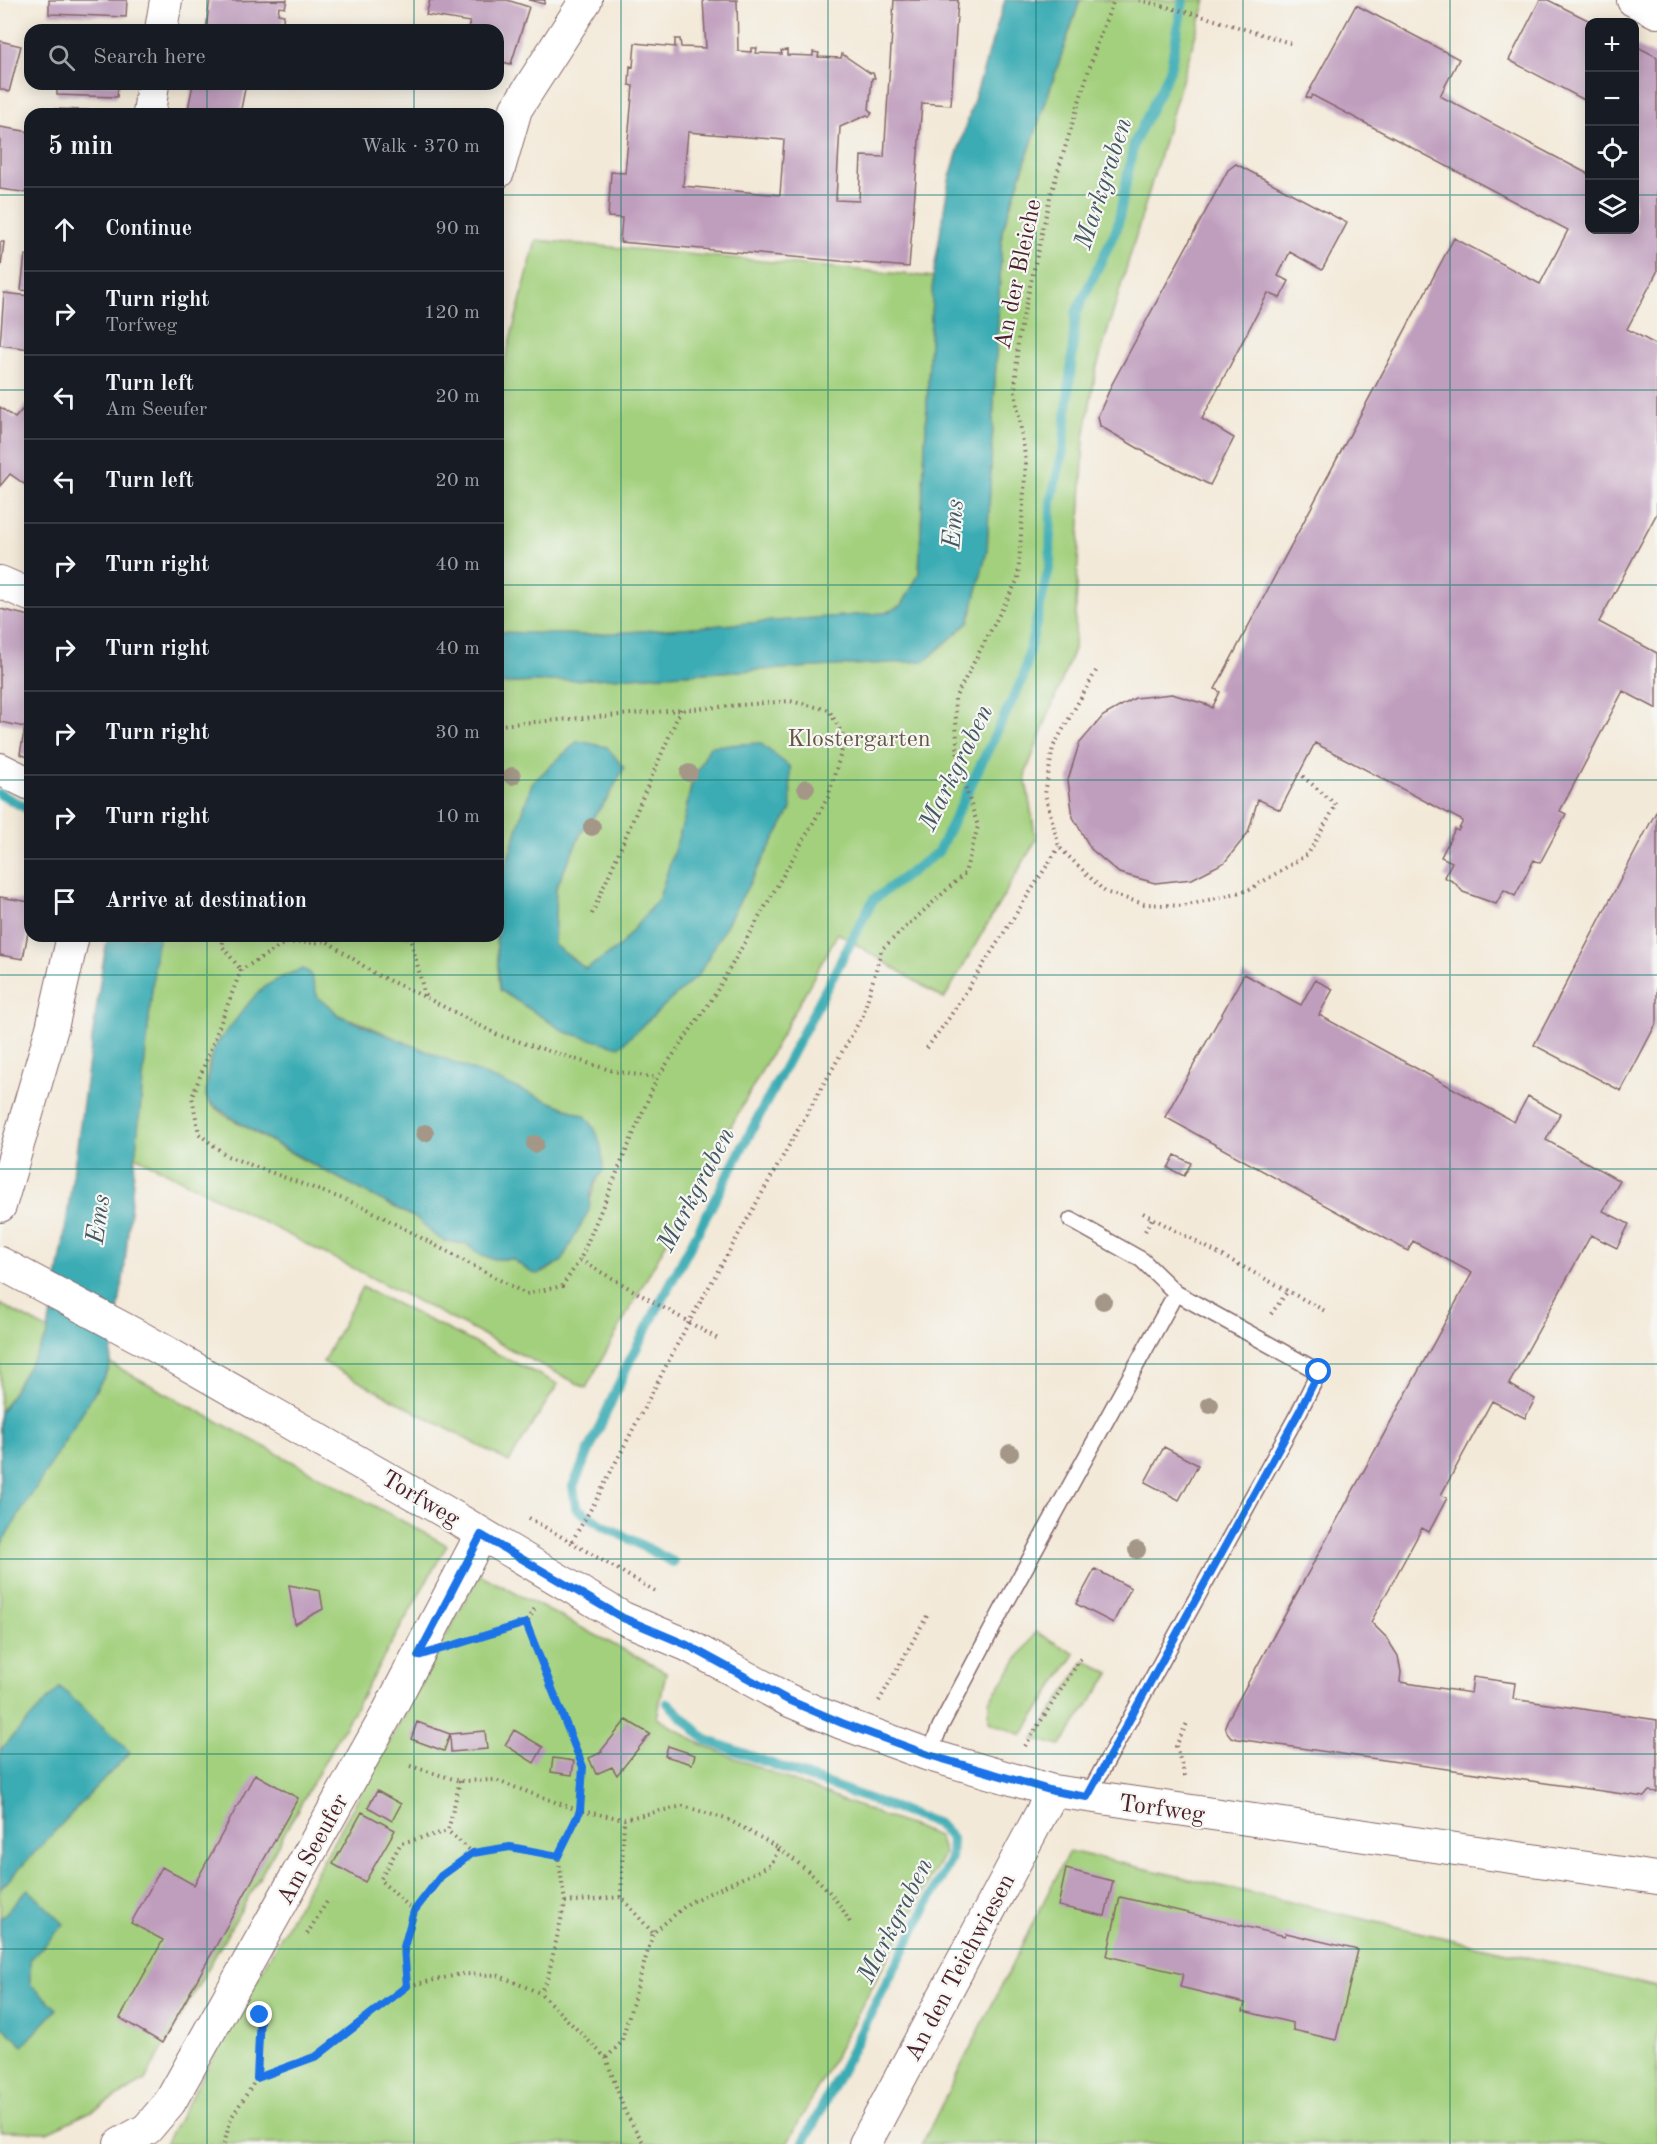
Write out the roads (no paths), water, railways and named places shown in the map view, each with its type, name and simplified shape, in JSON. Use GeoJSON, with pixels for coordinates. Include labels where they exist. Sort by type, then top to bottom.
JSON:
{"type":"FeatureCollection","features":[{"type":"Feature","properties":{"kind":"street"},"geometry":{"type":"LineString","coordinates":[[162,24],[166,0]]}},
{"type":"Feature","properties":{"kind":"street"},"geometry":{"type":"LineString","coordinates":[[504,151],[516,109],[586,0]]}},
{"type":"Feature","properties":{"kind":"street"},"geometry":{"type":"LineString","coordinates":[[1633,0],[1657,12]]}},
{"type":"Feature","properties":{"kind":"street"},"geometry":{"type":"LineString","coordinates":[[150,108],[152,90]]}},
{"type":"Feature","properties":{"kind":"street"},"geometry":{"type":"LineString","coordinates":[[0,582],[24,593]]}},
{"type":"Feature","properties":{"kind":"street"},"geometry":{"type":"LineString","coordinates":[[0,769],[24,781]]}},
{"type":"Feature","properties":{"kind":"street"},"geometry":{"type":"LineString","coordinates":[[0,1206],[52,1028],[72,942]]}},
{"type":"Feature","properties":{"kind":"street","name":"Torfweg"},"geometry":{"type":"LineString","coordinates":[[13,1270],[143,1339],[442,1510],[623,1618],[687,1645],[788,1700],[842,1723],[929,1755],[1053,1791],[1657,1878]]}},
{"type":"Feature","properties":{"kind":"street","name":"Am Seeufer"},"geometry":{"type":"LineString","coordinates":[[120,2144],[147,2129],[171,2102],[386,1716],[481,1535]]}},
{"type":"Feature","properties":{"kind":"street","name":"An den Teichwiesen"},"geometry":{"type":"LineString","coordinates":[[865,2144],[1053,1791]]}},
{"type":"Feature","properties":{"kind":"lane"},"geometry":{"type":"LineString","coordinates":[[1071,1220],[1142,1260],[1176,1293],[1319,1372],[1087,1797]]}},
{"type":"Feature","properties":{"kind":"lane"},"geometry":{"type":"LineString","coordinates":[[929,1755],[940,1727],[1176,1293]]}},
{"type":"Feature","properties":{"kind":"water","name":"Ems"},"geometry":{"type":"Polygon","coordinates":[[[1005,0],[1080,0],[1002,231],[987,551],[969,622],[925,661],[504,684],[504,632],[588,635],[885,613],[902,605],[919,574],[933,277],[949,180],[1005,0]]]}},
{"type":"Feature","properties":{"kind":"water"},"geometry":{"type":"Polygon","coordinates":[[[578,741],[607,747],[624,768],[607,799],[581,833],[556,888],[554,945],[586,969],[619,947],[659,898],[684,820],[692,782],[710,746],[760,743],[790,767],[791,809],[699,974],[619,1047],[565,1032],[500,990],[496,942],[504,942],[504,871],[532,783],[578,741]]]}},
{"type":"Feature","properties":{"kind":"water","name":"Ems"},"geometry":{"type":"Polygon","coordinates":[[[107,942],[158,942],[124,1273],[109,1369],[0,1546],[0,1413],[47,1336],[63,1245],[107,942]]]}},
{"type":"Feature","properties":{"kind":"water"},"geometry":{"type":"Polygon","coordinates":[[[303,969],[310,973],[318,998],[338,1015],[585,1116],[600,1142],[603,1171],[591,1191],[589,1210],[561,1262],[538,1274],[532,1273],[512,1259],[482,1256],[466,1244],[444,1241],[434,1235],[419,1220],[269,1140],[217,1108],[207,1098],[206,1089],[211,1059],[221,1039],[259,992],[280,978],[303,969]]]}},
{"type":"Feature","properties":{"kind":"water"},"geometry":{"type":"Polygon","coordinates":[[[60,1687],[130,1752],[0,1889],[0,1750],[60,1687]]]}},
{"type":"Feature","properties":{"kind":"water"},"geometry":{"type":"Polygon","coordinates":[[[28,1889],[64,1924],[30,1960],[30,1984],[57,2009],[23,2046],[0,2024],[0,1919],[28,1889]]]}},
{"type":"Feature","properties":{"kind":"waterway","name":"Markgraben"},"geometry":{"type":"LineString","coordinates":[[673,1562],[599,1523],[576,1508],[573,1486],[628,1364],[873,900],[938,852],[1023,678],[1050,564],[1051,500],[1063,451],[1076,313],[1117,228],[1134,143],[1170,71],[1183,0]]}},
{"type":"Feature","properties":{"kind":"waterway"},"geometry":{"type":"LineString","coordinates":[[0,794],[24,807]]}},
{"type":"Feature","properties":{"kind":"waterway","name":"Markgraben"},"geometry":{"type":"LineString","coordinates":[[668,1703],[706,1740],[938,1824],[952,1839],[951,1859],[803,2144]]}},
{"type":"Feature","properties":{"kind":"park label","name":"Klostergarten"},"geometry":{"type":"Point","coordinates":[859,738]}}]}
